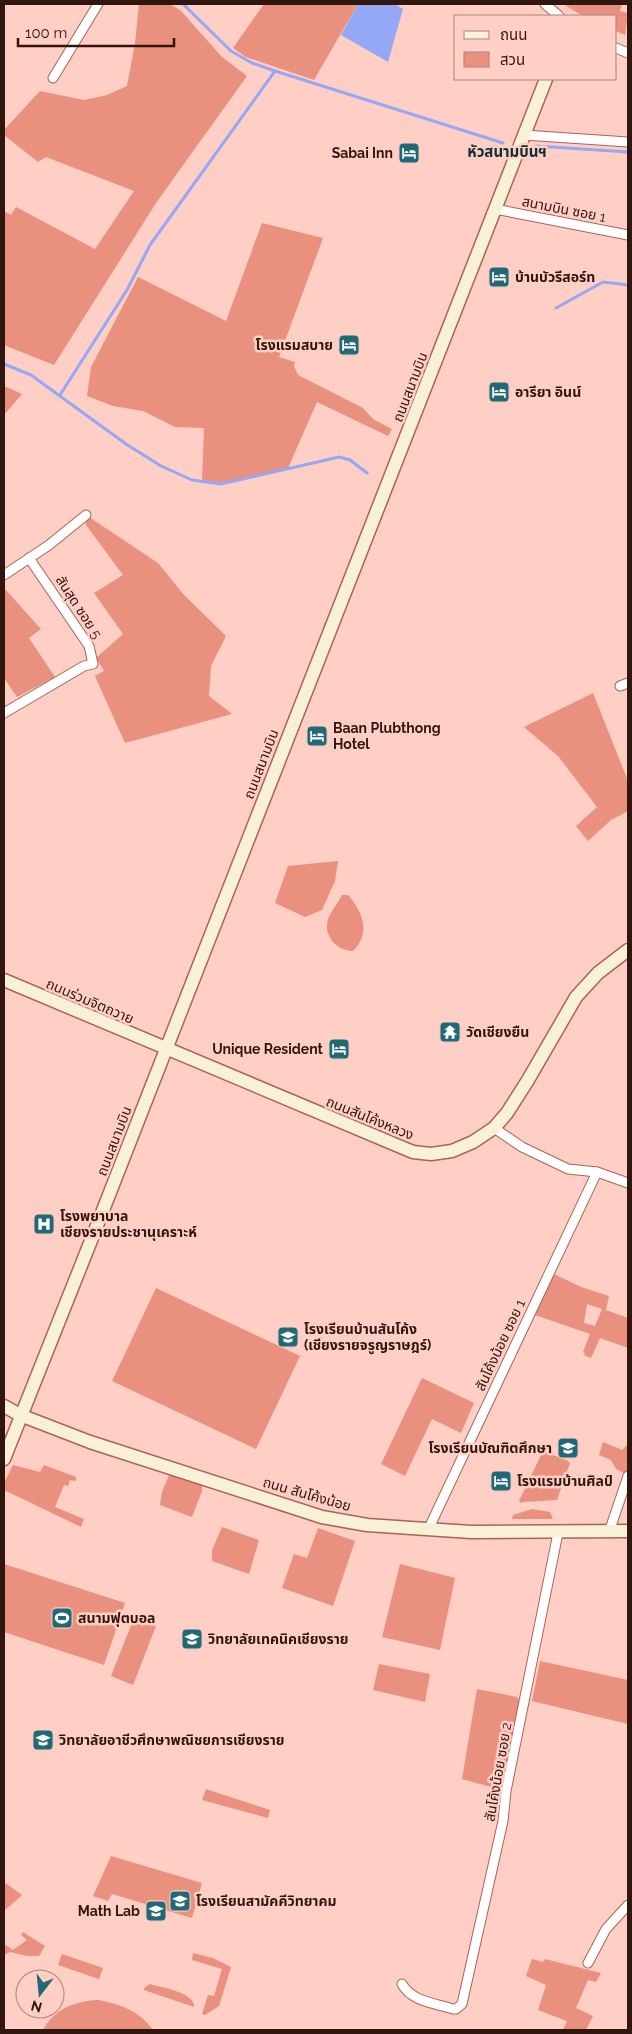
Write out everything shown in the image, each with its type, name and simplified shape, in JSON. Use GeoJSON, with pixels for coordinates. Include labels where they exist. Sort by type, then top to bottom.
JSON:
{"type":"FeatureCollection","features":[{"type":"Feature","properties":{"kind":"street"},"geometry":{"type":"LineString","coordinates":[[53,78],[98,4]]}},
{"type":"Feature","properties":{"kind":"street"},"geometry":{"type":"LineString","coordinates":[[545,4],[558,15]]}},
{"type":"Feature","properties":{"kind":"street","name":"ถนนสนามบิน"},"geometry":{"type":"LineString","coordinates":[[4,1459],[546,80]]}},
{"type":"Feature","properties":{"kind":"street"},"geometry":{"type":"LineString","coordinates":[[524,135],[628,142]]}},
{"type":"Feature","properties":{"kind":"street","name":"สนามบิน ซอย 1"},"geometry":{"type":"LineString","coordinates":[[495,209],[628,235]]}},
{"type":"Feature","properties":{"kind":"street"},"geometry":{"type":"LineString","coordinates":[[4,575],[49,545],[86,515]]}},
{"type":"Feature","properties":{"kind":"street","name":"สันสุด ซอย 5"},"geometry":{"type":"LineString","coordinates":[[4,713],[84,666],[93,664],[89,646],[29,558]]}},
{"type":"Feature","properties":{"kind":"street","name":"ถนนสันโค้งหลวง"},"geometry":{"type":"LineString","coordinates":[[166,1049],[413,1152],[431,1154],[452,1150],[473,1142],[494,1128],[507,1113],[528,1080],[576,997],[598,972],[628,950]]}},
{"type":"Feature","properties":{"kind":"street","name":"ถนนร่วมจิตถวาย"},"geometry":{"type":"LineString","coordinates":[[4,980],[166,1049]]}},
{"type":"Feature","properties":{"kind":"street"},"geometry":{"type":"LineString","coordinates":[[494,1128],[522,1147],[568,1169],[596,1172],[628,1183]]}},
{"type":"Feature","properties":{"kind":"street","name":"สันโค้งน้อย ซอย 1"},"geometry":{"type":"LineString","coordinates":[[428,1530],[596,1172]]}},
{"type":"Feature","properties":{"kind":"street","name":"ถนน สันโค้งน้อย"},"geometry":{"type":"LineString","coordinates":[[4,1406],[20,1415],[90,1442],[322,1517],[428,1530],[558,1533],[628,1532]]}},
{"type":"Feature","properties":{"kind":"street"},"geometry":{"type":"LineString","coordinates":[[609,1532],[628,1476]]}},
{"type":"Feature","properties":{"kind":"street","name":"สันโค้งน้อย ซอย 2"},"geometry":{"type":"LineString","coordinates":[[402,1984],[407,1992],[417,1998],[453,2009],[462,2004],[502,1829],[506,1791],[558,1533]]}},
{"type":"Feature","properties":{"kind":"street"},"geometry":{"type":"LineString","coordinates":[[588,1963],[606,1929],[628,1905]]}},
{"type":"Feature","properties":{"kind":"green space"},"geometry":{"type":"Polygon","coordinates":[[[139,4],[170,4],[181,11],[222,57],[247,76],[156,203],[54,365],[4,345],[4,211],[11,215],[16,207],[95,249],[134,191],[46,157],[38,162],[4,135],[4,130],[40,91],[84,100],[107,95],[127,86],[135,43],[139,4]]]}},
{"type":"Feature","properties":{"kind":"green space"},"geometry":{"type":"Polygon","coordinates":[[[264,4],[358,4],[314,80],[246,57],[233,48],[264,4]]]}},
{"type":"Feature","properties":{"kind":"green space"},"geometry":{"type":"Polygon","coordinates":[[[563,4],[622,4],[620,11],[628,13],[625,35],[617,31],[617,15],[581,15],[563,4]]]}},
{"type":"Feature","properties":{"kind":"green space"},"geometry":{"type":"Polygon","coordinates":[[[262,223],[323,238],[279,357],[295,362],[294,366],[298,375],[363,408],[373,419],[392,429],[388,436],[317,402],[288,468],[221,484],[202,481],[204,428],[175,427],[143,411],[113,406],[87,396],[91,367],[138,277],[226,321],[262,223]]]}},
{"type":"Feature","properties":{"kind":"green space"},"geometry":{"type":"Polygon","coordinates":[[[4,386],[22,394],[4,415],[4,386]]]}},
{"type":"Feature","properties":{"kind":"green space"},"geometry":{"type":"Polygon","coordinates":[[[86,515],[158,563],[184,595],[226,636],[211,666],[209,696],[232,714],[125,743],[95,676],[104,671],[96,658],[123,634],[94,593],[123,575],[86,525],[86,515]]]}},
{"type":"Feature","properties":{"kind":"green space"},"geometry":{"type":"Polygon","coordinates":[[[4,588],[41,629],[29,638],[55,677],[17,697],[4,678],[4,588]]]}},
{"type":"Feature","properties":{"kind":"green space"},"geometry":{"type":"Polygon","coordinates":[[[593,693],[628,781],[628,811],[611,820],[588,841],[576,826],[597,807],[558,756],[524,727],[593,693]]]}},
{"type":"Feature","properties":{"kind":"green space"},"geometry":{"type":"Polygon","coordinates":[[[338,861],[335,881],[322,910],[305,917],[275,903],[288,866],[338,861]]]}},
{"type":"Feature","properties":{"kind":"green space"},"geometry":{"type":"Polygon","coordinates":[[[342,895],[348,895],[358,908],[363,923],[362,937],[353,951],[342,948],[329,937],[328,919],[342,895]]]}},
{"type":"Feature","properties":{"kind":"green space"},"geometry":{"type":"Polygon","coordinates":[[[554,1274],[581,1287],[609,1296],[606,1310],[628,1318],[628,1348],[600,1338],[591,1358],[584,1355],[585,1353],[583,1352],[590,1334],[535,1315],[554,1274]],[[587,1304],[584,1323],[595,1326],[602,1309],[587,1304]]]}},
{"type":"Feature","properties":{"kind":"green space"},"geometry":{"type":"Polygon","coordinates":[[[156,1288],[300,1356],[256,1449],[112,1381],[156,1288]]]}},
{"type":"Feature","properties":{"kind":"green space"},"geometry":{"type":"Polygon","coordinates":[[[422,1378],[474,1403],[461,1433],[432,1419],[405,1476],[381,1464],[422,1378]]]}},
{"type":"Feature","properties":{"kind":"green space"},"geometry":{"type":"Polygon","coordinates":[[[603,1442],[622,1450],[628,1444],[628,1469],[626,1474],[616,1469],[611,1460],[599,1455],[603,1442]]]}},
{"type":"Feature","properties":{"kind":"green space"},"geometry":{"type":"Polygon","coordinates":[[[543,1451],[570,1463],[557,1500],[521,1503],[519,1501],[543,1451]]]}},
{"type":"Feature","properties":{"kind":"green space"},"geometry":{"type":"Polygon","coordinates":[[[13,1465],[40,1472],[44,1465],[76,1477],[76,1481],[70,1480],[68,1486],[64,1485],[55,1507],[84,1519],[81,1527],[4,1490],[4,1483],[13,1465]]]}},
{"type":"Feature","properties":{"kind":"green space"},"geometry":{"type":"Polygon","coordinates":[[[170,1473],[202,1483],[202,1491],[192,1517],[160,1505],[162,1492],[170,1473]]]}},
{"type":"Feature","properties":{"kind":"green space"},"geometry":{"type":"Polygon","coordinates":[[[532,1509],[550,1512],[553,1519],[512,1519],[513,1515],[532,1509]]]}},
{"type":"Feature","properties":{"kind":"green space"},"geometry":{"type":"Polygon","coordinates":[[[222,1527],[259,1540],[249,1574],[212,1561],[212,1550],[222,1527]]]}},
{"type":"Feature","properties":{"kind":"green space"},"geometry":{"type":"Polygon","coordinates":[[[318,1528],[355,1541],[333,1606],[282,1588],[294,1554],[307,1558],[318,1528]]]}},
{"type":"Feature","properties":{"kind":"green space","name":"สนามฟุตบอล"},"geometry":{"type":"Polygon","coordinates":[[[4,1564],[125,1603],[104,1665],[4,1632],[4,1564]]]}},
{"type":"Feature","properties":{"kind":"green space"},"geometry":{"type":"Polygon","coordinates":[[[400,1564],[455,1578],[440,1650],[382,1637],[400,1564]]]}},
{"type":"Feature","properties":{"kind":"green space"},"geometry":{"type":"Polygon","coordinates":[[[134,1618],[156,1626],[133,1685],[111,1676],[134,1618]]]}},
{"type":"Feature","properties":{"kind":"green space"},"geometry":{"type":"Polygon","coordinates":[[[540,1661],[628,1680],[628,1724],[532,1701],[540,1661]]]}},
{"type":"Feature","properties":{"kind":"green space"},"geometry":{"type":"Polygon","coordinates":[[[379,1664],[430,1674],[425,1702],[373,1690],[379,1664]]]}},
{"type":"Feature","properties":{"kind":"green space"},"geometry":{"type":"Polygon","coordinates":[[[477,1689],[517,1697],[520,1703],[502,1790],[462,1779],[477,1689]]]}},
{"type":"Feature","properties":{"kind":"green space"},"geometry":{"type":"Polygon","coordinates":[[[206,1789],[270,1810],[268,1818],[202,1800],[206,1789]]]}},
{"type":"Feature","properties":{"kind":"green space"},"geometry":{"type":"Polygon","coordinates":[[[111,1856],[202,1883],[192,1918],[112,1894],[108,1901],[93,1896],[111,1856]]]}},
{"type":"Feature","properties":{"kind":"green space"},"geometry":{"type":"Polygon","coordinates":[[[4,1882],[22,1895],[4,1911],[4,1882]]]}},
{"type":"Feature","properties":{"kind":"green space"},"geometry":{"type":"Polygon","coordinates":[[[23,1932],[45,1946],[39,1956],[27,1956],[10,1952],[4,1955],[4,1944],[13,1950],[27,1940],[21,1935],[23,1932]]]}},
{"type":"Feature","properties":{"kind":"green space"},"geometry":{"type":"Polygon","coordinates":[[[193,1953],[213,1958],[231,1967],[219,2006],[205,2015],[202,2014],[208,1995],[214,1996],[222,1969],[192,1960],[193,1953]]]}},
{"type":"Feature","properties":{"kind":"green space"},"geometry":{"type":"Polygon","coordinates":[[[62,1954],[103,1968],[99,1979],[58,1965],[62,1954]]]}},
{"type":"Feature","properties":{"kind":"green space"},"geometry":{"type":"Polygon","coordinates":[[[532,1959],[543,1962],[545,1959],[601,1973],[596,1982],[588,1980],[576,2008],[593,2016],[586,2030],[563,2030],[567,2021],[538,2010],[546,1985],[526,1976],[532,1959]]]}},
{"type":"Feature","properties":{"kind":"green space"},"geometry":{"type":"Polygon","coordinates":[[[150,1984],[184,1994],[193,2002],[194,2007],[144,1990],[150,1984]]]}},
{"type":"Feature","properties":{"kind":"green space"},"geometry":{"type":"Polygon","coordinates":[[[98,2000],[129,2009],[148,2023],[153,2030],[43,2030],[51,2019],[65,2019],[65,2009],[73,2004],[98,2000]]]}},
{"type":"Feature","properties":{"kind":"water"},"geometry":{"type":"Polygon","coordinates":[[[358,4],[395,4],[403,9],[388,62],[341,35],[358,4]]]}},
{"type":"Feature","properties":{"kind":"waterway"},"geometry":{"type":"LineString","coordinates":[[183,4],[231,51],[252,63],[275,71]]}},
{"type":"Feature","properties":{"kind":"waterway"},"geometry":{"type":"LineString","coordinates":[[60,395],[127,290],[150,245],[275,71],[503,143]]}},
{"type":"Feature","properties":{"kind":"waterway"},"geometry":{"type":"LineString","coordinates":[[523,149],[526,150],[537,146],[628,152]]}},
{"type":"Feature","properties":{"kind":"waterway"},"geometry":{"type":"LineString","coordinates":[[556,308],[603,282],[628,285]]}},
{"type":"Feature","properties":{"kind":"waterway"},"geometry":{"type":"LineString","coordinates":[[4,364],[31,375],[126,444],[161,466],[192,480],[221,484],[339,457],[350,460],[367,473]]}},
{"type":"Feature","properties":{"kind":"place","name":"Sabai Inn"},"geometry":{"type":"Point","coordinates":[409,153]}},
{"type":"Feature","properties":{"kind":"place","name":"บ้านบัวรีสอร์ท"},"geometry":{"type":"Point","coordinates":[499,277]}},
{"type":"Feature","properties":{"kind":"place","name":"โรงแรมสบาย"},"geometry":{"type":"Point","coordinates":[349,345]}},
{"type":"Feature","properties":{"kind":"place","name":"อารียา อินน์"},"geometry":{"type":"Point","coordinates":[499,392]}},
{"type":"Feature","properties":{"kind":"place","name":"Baan Plubthong Hotel"},"geometry":{"type":"Point","coordinates":[317,736]}},
{"type":"Feature","properties":{"kind":"place","name":"วัดเชียงยืน"},"geometry":{"type":"Point","coordinates":[450,1032]}},
{"type":"Feature","properties":{"kind":"place","name":"Unique Resident"},"geometry":{"type":"Point","coordinates":[339,1049]}},
{"type":"Feature","properties":{"kind":"place","name":"โรงพยาบาล เชียงรายประชานุเคราะห์"},"geometry":{"type":"Point","coordinates":[44,1224]}},
{"type":"Feature","properties":{"kind":"place","name":"โรงเรียนบ้านสันโค้ง (เชียงรายจรูญราษฎร์)"},"geometry":{"type":"Point","coordinates":[288,1337]}},
{"type":"Feature","properties":{"kind":"place","name":"โรงเรียนบัณฑิตศึกษา"},"geometry":{"type":"Point","coordinates":[568,1448]}},
{"type":"Feature","properties":{"kind":"place","name":"โรงแรมบ้านศิลป์"},"geometry":{"type":"Point","coordinates":[501,1481]}},
{"type":"Feature","properties":{"kind":"place","name":"สนามฟุตบอล"},"geometry":{"type":"Point","coordinates":[62,1618]}},
{"type":"Feature","properties":{"kind":"place","name":"วิทยาลัยเทคนิคเชียงราย"},"geometry":{"type":"Point","coordinates":[192,1639]}},
{"type":"Feature","properties":{"kind":"place","name":"วิทยาลัยอาชีวศึกษาพณิชยการเชียงราย"},"geometry":{"type":"Point","coordinates":[43,1740]}},
{"type":"Feature","properties":{"kind":"place","name":"โรงเรียนสามัคคีวิทยาคม"},"geometry":{"type":"Point","coordinates":[180,1901]}},
{"type":"Feature","properties":{"kind":"place","name":"Math Lab"},"geometry":{"type":"Point","coordinates":[156,1911]}},
{"type":"Feature","properties":{"kind":"district","name":"หัวสนามบินฯ"},"geometry":{"type":"Point","coordinates":[507,152]}}]}
